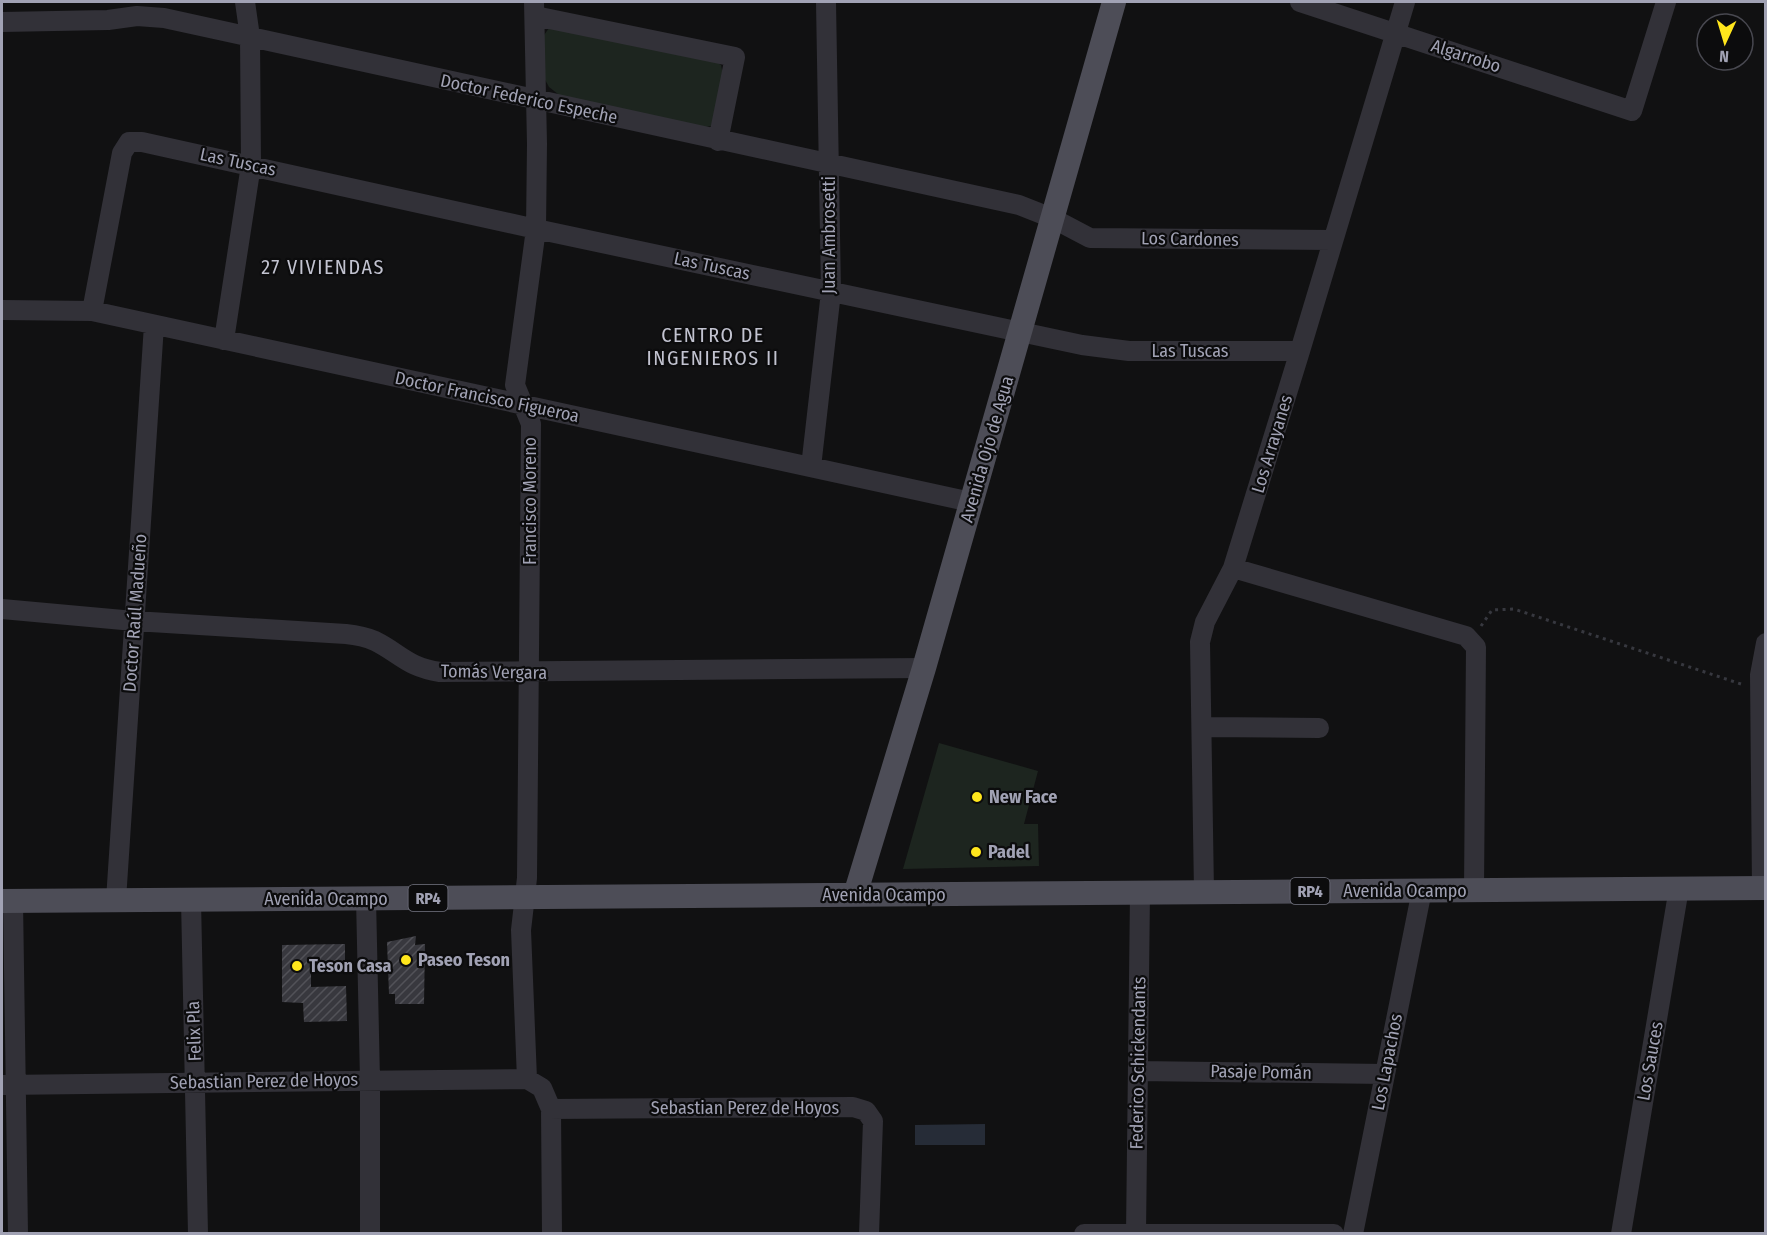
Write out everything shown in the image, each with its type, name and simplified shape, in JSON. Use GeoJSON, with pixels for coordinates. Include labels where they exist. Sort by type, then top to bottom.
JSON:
{"type":"FeatureCollection","features":[{"type":"Feature","properties":{"kind":"main road","name":"Avenida Ojo de Agua"},"geometry":{"type":"LineString","coordinates":[[855,895],[924,668],[1114,2]]}},
{"type":"Feature","properties":{"kind":"main road","name":"Avenida Ocampo"},"geometry":{"type":"LineString","coordinates":[[7,901],[1764,888]]}},
{"type":"Feature","properties":{"kind":"street"},"geometry":{"type":"LineString","coordinates":[[224,340],[251,165],[250,38],[245,2]]}},
{"type":"Feature","properties":{"kind":"street","name":"Juan Ambrosetti"},"geometry":{"type":"LineString","coordinates":[[811,467],[831,292],[826,2]]}},
{"type":"Feature","properties":{"kind":"street","name":"Algarrobo"},"geometry":{"type":"LineString","coordinates":[[1300,2],[1632,111],[1666,2]]}},
{"type":"Feature","properties":{"kind":"street","name":"Los Arrayanes"},"geometry":{"type":"LineString","coordinates":[[1204,892],[1200,642],[1205,622],[1233,567],[1405,2]]}},
{"type":"Feature","properties":{"kind":"street"},"geometry":{"type":"LineString","coordinates":[[534,9],[735,57],[718,141]]}},
{"type":"Feature","properties":{"kind":"street","name":"Francisco Moreno"},"geometry":{"type":"LineString","coordinates":[[527,1079],[520,930],[525,897],[531,424],[515,385],[536,229],[537,100],[534,9]]}},
{"type":"Feature","properties":{"kind":"street","name":"Doctor Federico Espeche"},"geometry":{"type":"LineString","coordinates":[[2,22],[108,20],[136,16],[164,18],[1019,205],[1052,218]]}},
{"type":"Feature","properties":{"kind":"street","name":"Las Tuscas"},"geometry":{"type":"LineString","coordinates":[[92,311],[122,153],[129,142],[142,142],[536,229],[1082,345],[1130,351],[1300,351]]}},
{"type":"Feature","properties":{"kind":"street","name":"Los Cardones"},"geometry":{"type":"LineString","coordinates":[[1052,218],[1090,238],[1334,240]]}},
{"type":"Feature","properties":{"kind":"street","name":"Doctor Francisco Figueroa"},"geometry":{"type":"LineString","coordinates":[[2,310],[92,311],[971,502]]}},
{"type":"Feature","properties":{"kind":"street","name":"Doctor Raúl Madueño"},"geometry":{"type":"LineString","coordinates":[[116,900],[154,325]]}},
{"type":"Feature","properties":{"kind":"street"},"geometry":{"type":"LineString","coordinates":[[1233,567],[1466,636],[1476,647],[1474,890]]}},
{"type":"Feature","properties":{"kind":"street","name":"Tomás Vergara"},"geometry":{"type":"LineString","coordinates":[[2,609],[134,621],[346,634],[375,641],[409,663],[425,670],[440,672],[924,668]]}},
{"type":"Feature","properties":{"kind":"street"},"geometry":{"type":"LineString","coordinates":[[1764,888],[1760,675],[1766,643]]}},
{"type":"Feature","properties":{"kind":"street"},"geometry":{"type":"LineString","coordinates":[[1202,727],[1319,728]]}},
{"type":"Feature","properties":{"kind":"street","name":"Los Sauces"},"geometry":{"type":"LineString","coordinates":[[1621,1233],[1679,888]]}},
{"type":"Feature","properties":{"kind":"street","name":"Los Lapachos"},"geometry":{"type":"LineString","coordinates":[[1353,1233],[1422,890]]}},
{"type":"Feature","properties":{"kind":"street","name":"Federico Schickendants"},"geometry":{"type":"LineString","coordinates":[[1136,1233],[1140,893]]}},
{"type":"Feature","properties":{"kind":"street"},"geometry":{"type":"LineString","coordinates":[[366,898],[370,1080],[370,1233]]}},
{"type":"Feature","properties":{"kind":"street","name":"Felix Pla"},"geometry":{"type":"LineString","coordinates":[[191,900],[198,1233]]}},
{"type":"Feature","properties":{"kind":"street"},"geometry":{"type":"LineString","coordinates":[[7,901],[8,1085],[18,1233]]}},
{"type":"Feature","properties":{"kind":"street","name":"Pasaje Pomán"},"geometry":{"type":"LineString","coordinates":[[1138,1071],[1384,1074]]}},
{"type":"Feature","properties":{"kind":"street"},"geometry":{"type":"LineString","coordinates":[[527,1079],[542,1088],[551,1109],[552,1233]]}},
{"type":"Feature","properties":{"kind":"street","name":"Sebastian Perez de Hoyos"},"geometry":{"type":"LineString","coordinates":[[8,1085],[527,1079]]}},
{"type":"Feature","properties":{"kind":"street","name":"Sebastian Perez de Hoyos"},"geometry":{"type":"LineString","coordinates":[[551,1109],[853,1107],[866,1111],[873,1121],[869,1233]]}},
{"type":"Feature","properties":{"kind":"street"},"geometry":{"type":"LineString","coordinates":[[1084,1233],[1334,1233]]}},
{"type":"Feature","properties":{"kind":"path"},"geometry":{"type":"LineString","coordinates":[[1476,647],[1482,623],[1492,610],[1514,609],[1760,690]]}},
{"type":"Feature","properties":{"kind":"shaded area"},"geometry":{"type":"Polygon","coordinates":[[[549,28],[711,58],[721,65],[723,88],[720,104],[711,126],[700,128],[563,98],[549,87],[543,76],[542,38],[549,28]]]}},
{"type":"Feature","properties":{"kind":"shaded area","name":"New Face"},"geometry":{"type":"Polygon","coordinates":[[[939,743],[1038,771],[1024,824],[1038,824],[1039,866],[903,869],[939,743]]]}},
{"type":"Feature","properties":{"kind":"shaded area"},"geometry":{"type":"Polygon","coordinates":[[[985,1124],[985,1145],[915,1145],[915,1125],[985,1124]]]}},
{"type":"Feature","properties":{"kind":"building","name":"Paseo Teson"},"geometry":{"type":"Polygon","coordinates":[[[416,936],[415,945],[425,944],[424,1004],[395,1004],[395,994],[389,994],[387,942],[416,936]]]}},
{"type":"Feature","properties":{"kind":"building"},"geometry":{"type":"Polygon","coordinates":[[[345,944],[345,961],[311,961],[311,987],[346,986],[347,1021],[304,1022],[303,1003],[282,1002],[282,945],[345,944]]]}},
{"type":"Feature","properties":{"kind":"place","name":"New Face"},"geometry":{"type":"Point","coordinates":[977,797]}},
{"type":"Feature","properties":{"kind":"place","name":"Padel"},"geometry":{"type":"Point","coordinates":[976,852]}},
{"type":"Feature","properties":{"kind":"place","name":"Paseo Teson"},"geometry":{"type":"Point","coordinates":[406,960]}},
{"type":"Feature","properties":{"kind":"place","name":"Teson Casa"},"geometry":{"type":"Point","coordinates":[297,966]}},
{"type":"Feature","properties":{"kind":"district","name":"27 VIVIENDAS"},"geometry":{"type":"Point","coordinates":[323,267]}},
{"type":"Feature","properties":{"kind":"district","name":"CENTRO DE INGENIEROS II"},"geometry":{"type":"Point","coordinates":[713,346]}}]}
